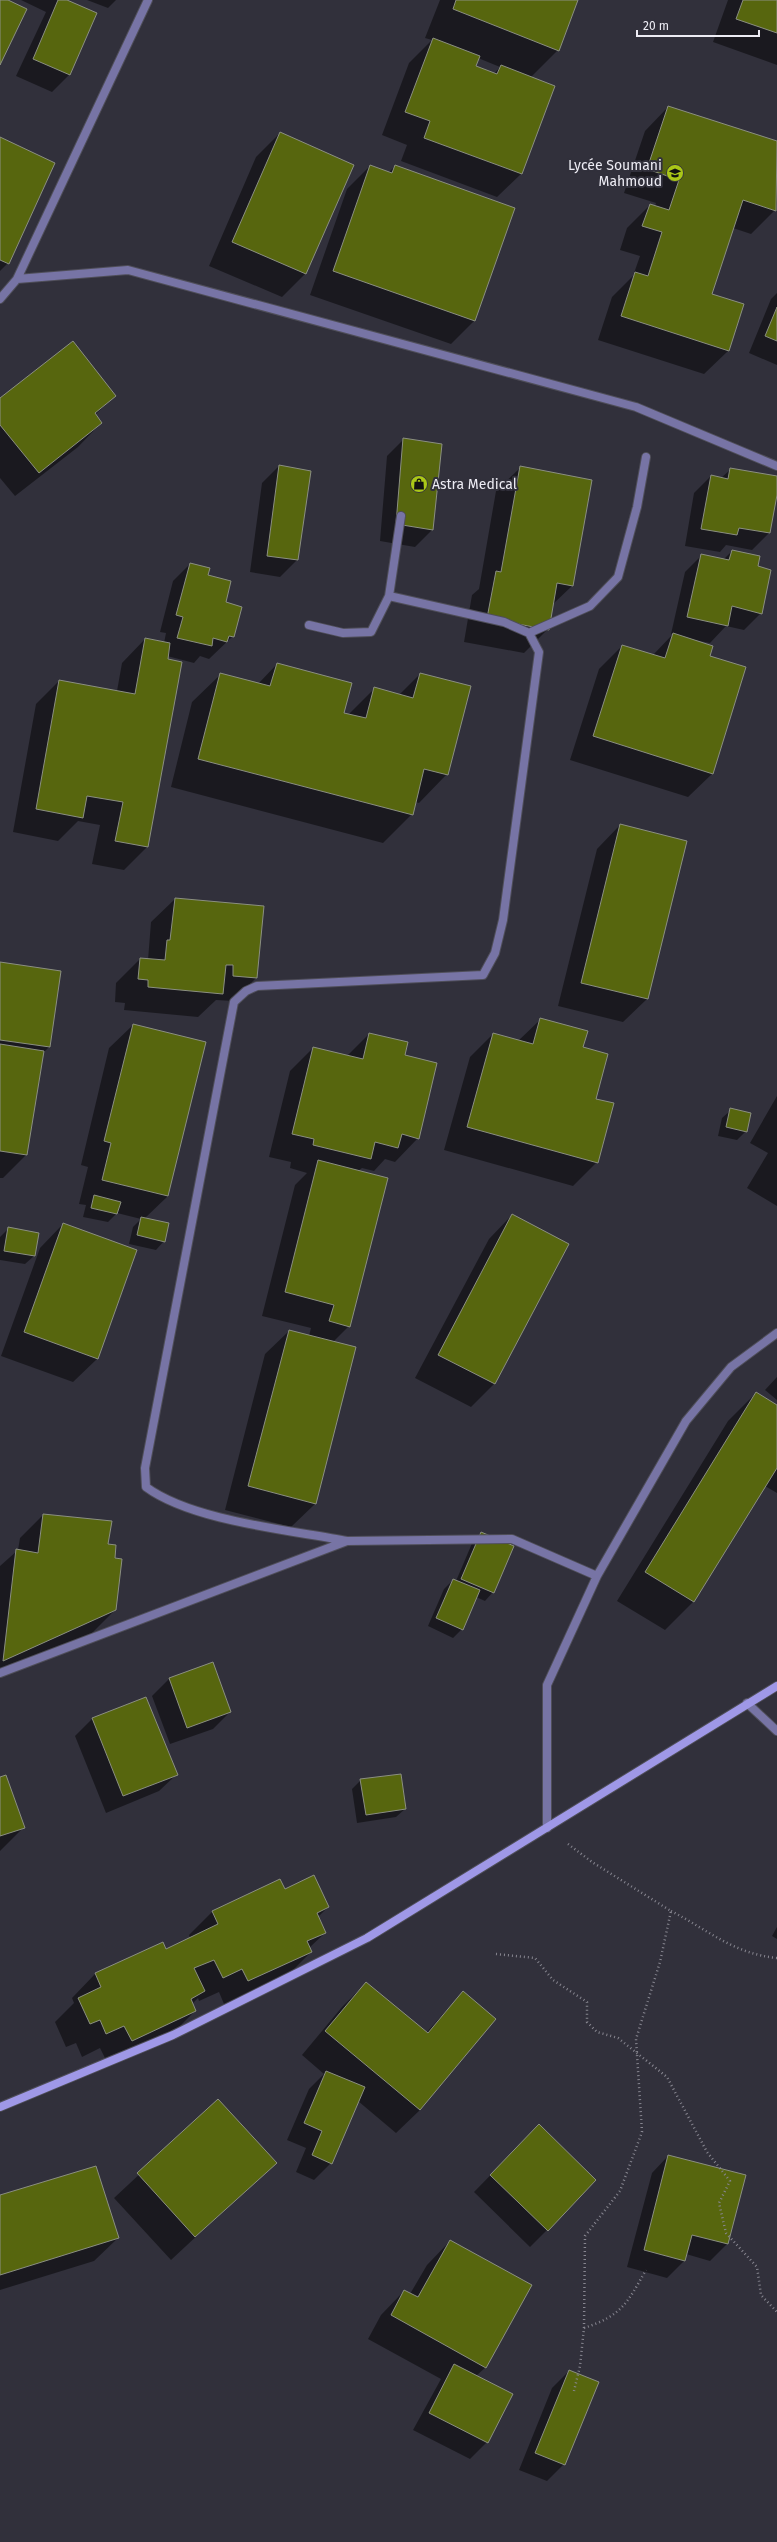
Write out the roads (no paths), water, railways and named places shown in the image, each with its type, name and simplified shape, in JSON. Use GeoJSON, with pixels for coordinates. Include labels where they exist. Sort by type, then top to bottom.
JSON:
{"type":"FeatureCollection","features":[{"type":"Feature","properties":{"kind":"main road"},"geometry":{"type":"LineString","coordinates":[[0,2107],[173,2035],[367,1938],[747,1703],[777,1686]]}},
{"type":"Feature","properties":{"kind":"street"},"geometry":{"type":"LineString","coordinates":[[0,299],[17,279],[148,0]]}},
{"type":"Feature","properties":{"kind":"street"},"geometry":{"type":"LineString","coordinates":[[17,279],[128,270],[636,407],[777,466]]}},
{"type":"Feature","properties":{"kind":"street"},"geometry":{"type":"LineString","coordinates":[[528,633],[590,606],[618,577],[637,507],[646,457]]}},
{"type":"Feature","properties":{"kind":"street"},"geometry":{"type":"LineString","coordinates":[[309,625],[343,633],[371,632],[389,596],[401,516]]}},
{"type":"Feature","properties":{"kind":"street"},"geometry":{"type":"LineString","coordinates":[[389,596],[470,613],[504,622],[528,633],[539,652],[503,920],[495,953],[483,975],[257,986],[246,991],[234,1002],[145,1468],[146,1487],[159,1497],[180,1506],[220,1517],[347,1541],[512,1539],[597,1576]]}},
{"type":"Feature","properties":{"kind":"street"},"geometry":{"type":"LineString","coordinates":[[547,1828],[547,1685],[597,1576],[686,1421],[731,1367],[777,1332]]}},
{"type":"Feature","properties":{"kind":"street"},"geometry":{"type":"LineString","coordinates":[[0,1672],[347,1541]]}},
{"type":"Feature","properties":{"kind":"street"},"geometry":{"type":"LineString","coordinates":[[747,1703],[777,1731]]}},
{"type":"Feature","properties":{"kind":"place","name":"Lycée Soumani Mahmoud"},"geometry":{"type":"Point","coordinates":[675,173]}},
{"type":"Feature","properties":{"kind":"place","name":"Astra Medical"},"geometry":{"type":"Point","coordinates":[419,484]}}]}
